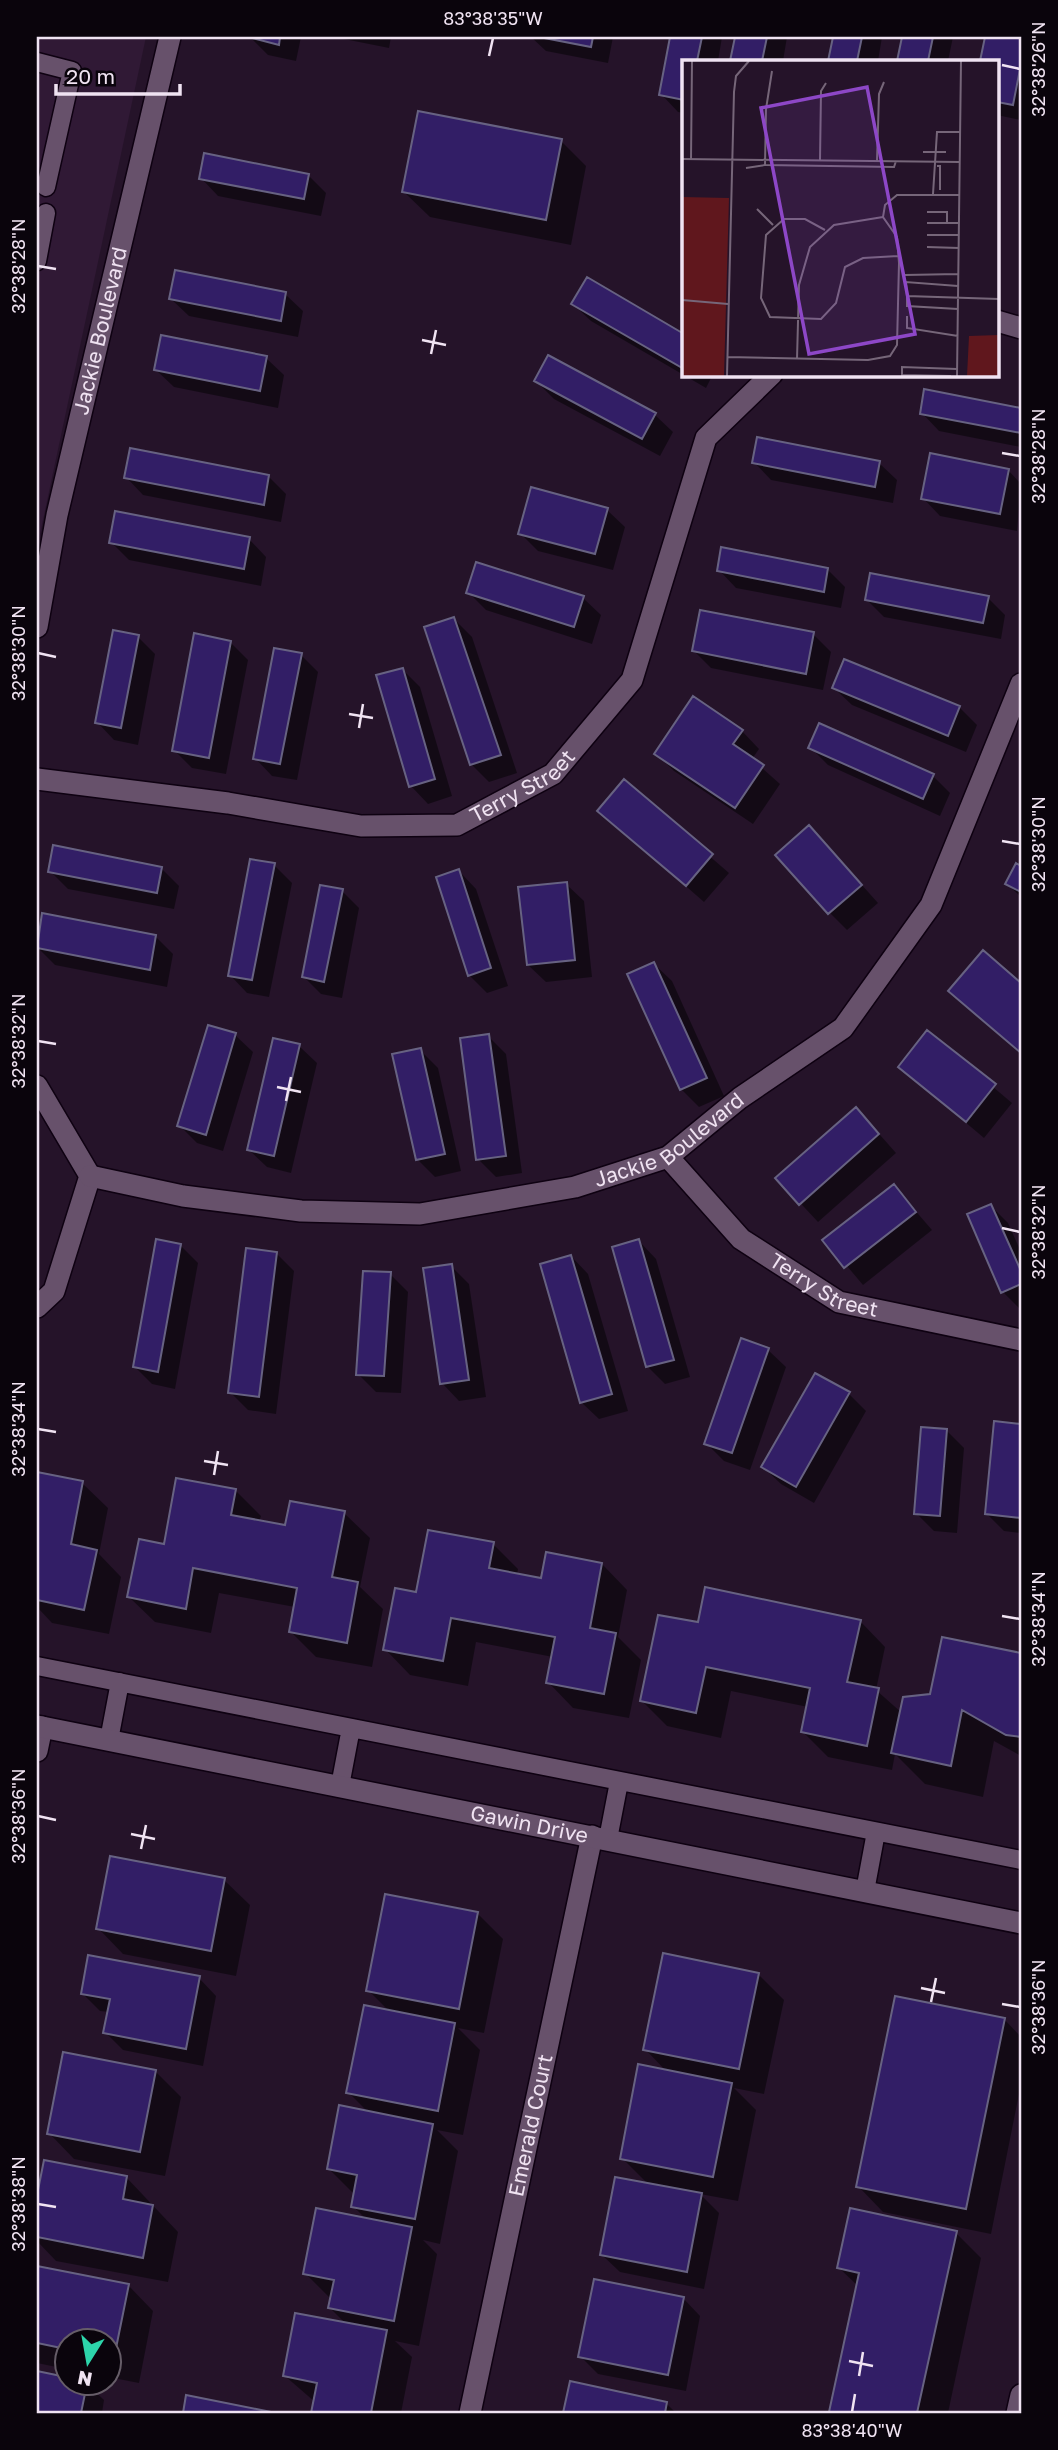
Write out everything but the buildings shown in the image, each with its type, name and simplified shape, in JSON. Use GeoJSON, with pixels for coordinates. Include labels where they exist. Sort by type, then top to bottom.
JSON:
{"type":"FeatureCollection","features":[{"type":"Feature","properties":{"kind":"street","name":"Jackie Boulevard"},"geometry":{"type":"LineString","coordinates":[[37,627],[57,515],[170,37]]}},
{"type":"Feature","properties":{"kind":"street"},"geometry":{"type":"LineString","coordinates":[[998,321],[1021,328]]}},
{"type":"Feature","properties":{"kind":"street","name":"Terry Street"},"geometry":{"type":"LineString","coordinates":[[37,779],[375,826],[457,825],[553,774],[632,680],[706,438],[770,376]]}},
{"type":"Feature","properties":{"kind":"street","name":"Jackie Boulevard"},"geometry":{"type":"LineString","coordinates":[[90,1175],[183,1196],[301,1211],[421,1214],[575,1187],[668,1157],[740,1098],[843,1028],[931,905],[1021,684]]}},
{"type":"Feature","properties":{"kind":"street"},"geometry":{"type":"LineString","coordinates":[[37,1086],[90,1175],[54,1291],[37,1307]]}},
{"type":"Feature","properties":{"kind":"street","name":"Terry Street"},"geometry":{"type":"LineString","coordinates":[[668,1157],[741,1240],[839,1302],[1021,1340]]}},
{"type":"Feature","properties":{"kind":"street"},"geometry":{"type":"LineString","coordinates":[[37,1751],[39,1727]]}},
{"type":"Feature","properties":{"kind":"street","name":"Gawin Drive"},"geometry":{"type":"LineString","coordinates":[[39,1727],[1021,1923]]}},
{"type":"Feature","properties":{"kind":"street","name":"Emerald Court"},"geometry":{"type":"LineString","coordinates":[[470,2413],[600,1838]]}},
{"type":"Feature","properties":{"kind":"street"},"geometry":{"type":"LineString","coordinates":[[1017,2413],[1021,2395]]}},
{"type":"Feature","properties":{"kind":"lane"},"geometry":{"type":"LineString","coordinates":[[37,62],[72,71],[46,187]]}},
{"type":"Feature","properties":{"kind":"lane"},"geometry":{"type":"LineString","coordinates":[[37,261],[46,213]]}},
{"type":"Feature","properties":{"kind":"lane"},"geometry":{"type":"LineString","coordinates":[[37,1666],[1021,1860]]}},
{"type":"Feature","properties":{"kind":"lane"},"geometry":{"type":"LineString","coordinates":[[108,1740],[120,1682]]}},
{"type":"Feature","properties":{"kind":"lane"},"geometry":{"type":"LineString","coordinates":[[340,1786],[351,1728]]}},
{"type":"Feature","properties":{"kind":"lane"},"geometry":{"type":"LineString","coordinates":[[600,1838],[619,1782]]}},
{"type":"Feature","properties":{"kind":"lane"},"geometry":{"type":"LineString","coordinates":[[865,1891],[876,1832]]}},
{"type":"Feature","properties":{"kind":"shaded area"},"geometry":{"type":"Polygon","coordinates":[[[37,37],[146,37],[37,548],[37,37]]]}}]}
